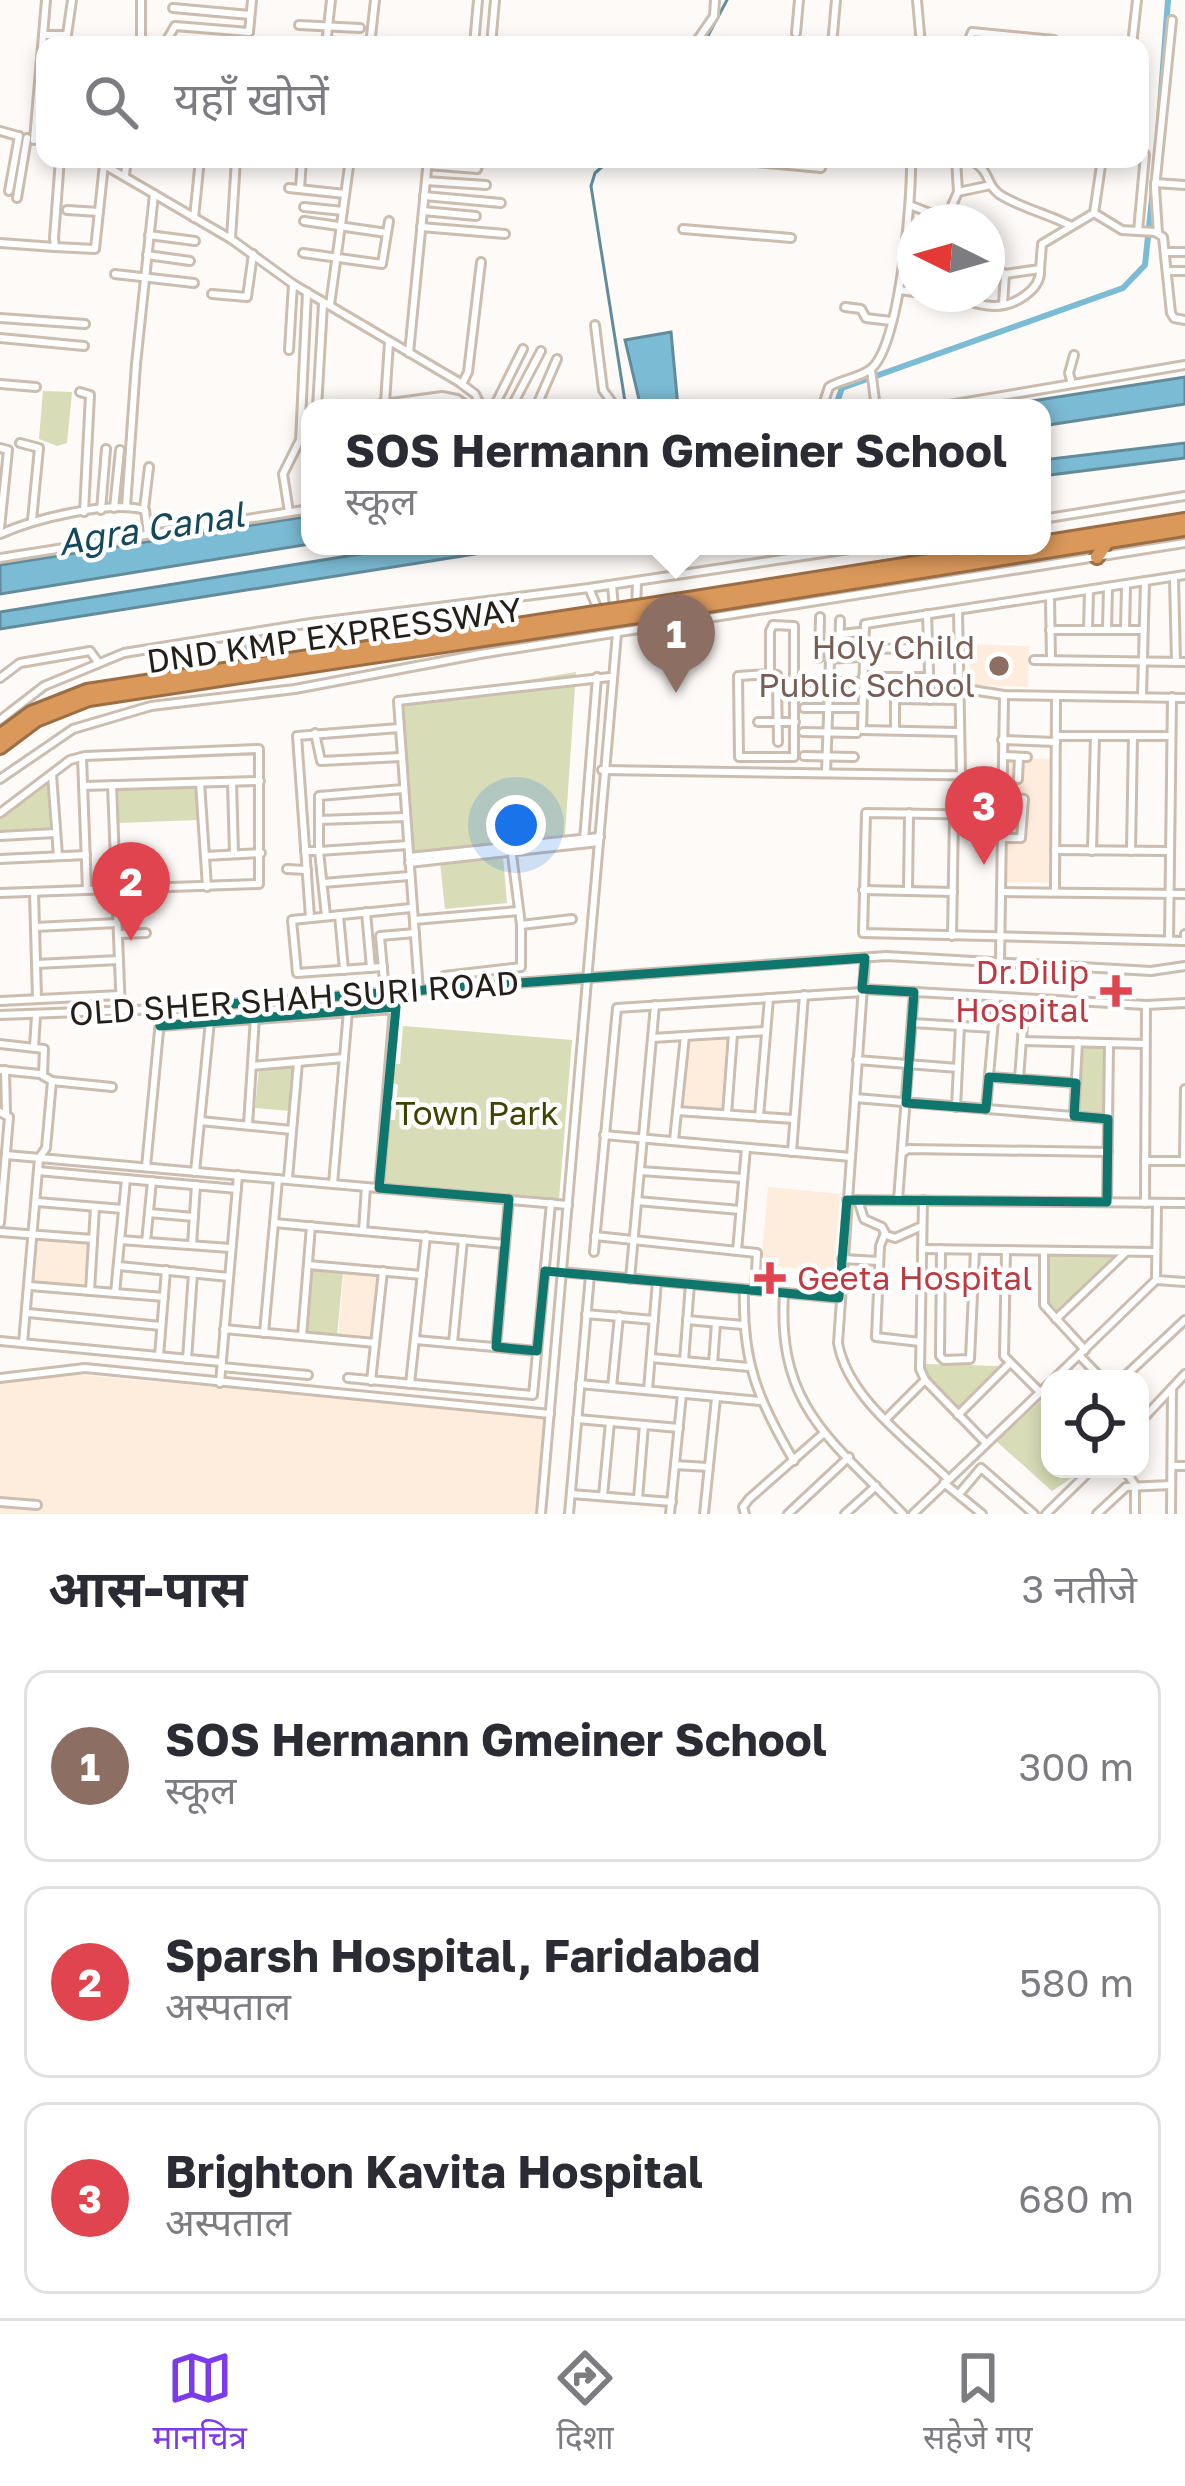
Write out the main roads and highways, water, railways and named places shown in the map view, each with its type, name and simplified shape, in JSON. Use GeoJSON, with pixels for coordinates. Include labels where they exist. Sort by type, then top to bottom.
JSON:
{"type":"FeatureCollection","features":[{"type":"Feature","properties":{"kind":"highway","name":"DND KMP EXPRESSWAY"},"geometry":{"type":"LineString","coordinates":[[1051,551],[1185,525]]}},
{"type":"Feature","properties":{"kind":"highway","name":"DND KMP EXPRESSWAY"},"geometry":{"type":"LineString","coordinates":[[1051,542],[1185,525]]}},
{"type":"Feature","properties":{"kind":"highway"},"geometry":{"type":"LineString","coordinates":[[1097,557],[1107,542]]}},
{"type":"Feature","properties":{"kind":"highway","name":"DND KMP EXPRESSWAY"},"geometry":{"type":"LineString","coordinates":[[645,616],[975,555]]}},
{"type":"Feature","properties":{"kind":"highway","name":"DND KMP EXPRESSWAY"},"geometry":{"type":"LineString","coordinates":[[0,747],[36,720],[89,699],[1025,555]]}},
{"type":"Feature","properties":{"kind":"highway"},"geometry":{"type":"LineString","coordinates":[[975,563],[999,573]]}},
{"type":"Feature","properties":{"kind":"highway","name":"DND KMP EXPRESSWAY"},"geometry":{"type":"LineString","coordinates":[[0,736],[32,713],[69,696],[255,659],[593,624]]}},
{"type":"Feature","properties":{"kind":"water"},"geometry":{"type":"Polygon","coordinates":[[[671,332],[677,399],[639,399],[625,340],[671,332]]]}},
{"type":"Feature","properties":{"kind":"water"},"geometry":{"type":"Polygon","coordinates":[[[1185,377],[1185,404],[1051,425],[1051,399],[1045,399],[1185,377]]]}},
{"type":"Feature","properties":{"kind":"water"},"geometry":{"type":"Polygon","coordinates":[[[1185,443],[1185,458],[1051,475],[1051,459],[1185,443]]]}},
{"type":"Feature","properties":{"kind":"water"},"geometry":{"type":"Polygon","coordinates":[[[301,517],[301,545],[0,594],[0,565],[301,517]]]}},
{"type":"Feature","properties":{"kind":"water"},"geometry":{"type":"Polygon","coordinates":[[[354,555],[469,555],[0,629],[0,612],[354,555]]]}},
{"type":"Feature","properties":{"kind":"waterway"},"geometry":{"type":"LineString","coordinates":[[708,36],[727,0]]}},
{"type":"Feature","properties":{"kind":"waterway"},"geometry":{"type":"LineString","coordinates":[[1158,134],[1168,0]]}},
{"type":"Feature","properties":{"kind":"waterway"},"geometry":{"type":"LineString","coordinates":[[601,168],[591,186],[625,399]]}},
{"type":"Feature","properties":{"kind":"waterway"},"geometry":{"type":"LineString","coordinates":[[838,399],[842,388],[1123,288],[1145,265],[1153,189]]}},
{"type":"Feature","properties":{"kind":"place","name":"Holy Child Public School"},"geometry":{"type":"Point","coordinates":[999,666]}},
{"type":"Feature","properties":{"kind":"place","name":"SOS Hermann Gmeiner School"},"geometry":{"type":"Point","coordinates":[676,693]}},
{"type":"Feature","properties":{"kind":"place","name":"Brighton Kavita Hospital"},"geometry":{"type":"Point","coordinates":[984,865]}},
{"type":"Feature","properties":{"kind":"place","name":"Sparsh Hospital, Faridabad"},"geometry":{"type":"Point","coordinates":[131,941]}},
{"type":"Feature","properties":{"kind":"place","name":"Dr.Dilip Hospital"},"geometry":{"type":"Point","coordinates":[1116,991]}},
{"type":"Feature","properties":{"kind":"place","name":"Geeta Hospital"},"geometry":{"type":"Point","coordinates":[770,1278]}},
{"type":"Feature","properties":{"kind":"water label","name":"Agra Canal"},"geometry":{"type":"Point","coordinates":[151,528]}},
{"type":"Feature","properties":{"kind":"park label","name":"Town Park"},"geometry":{"type":"Point","coordinates":[477,1113]}}]}
